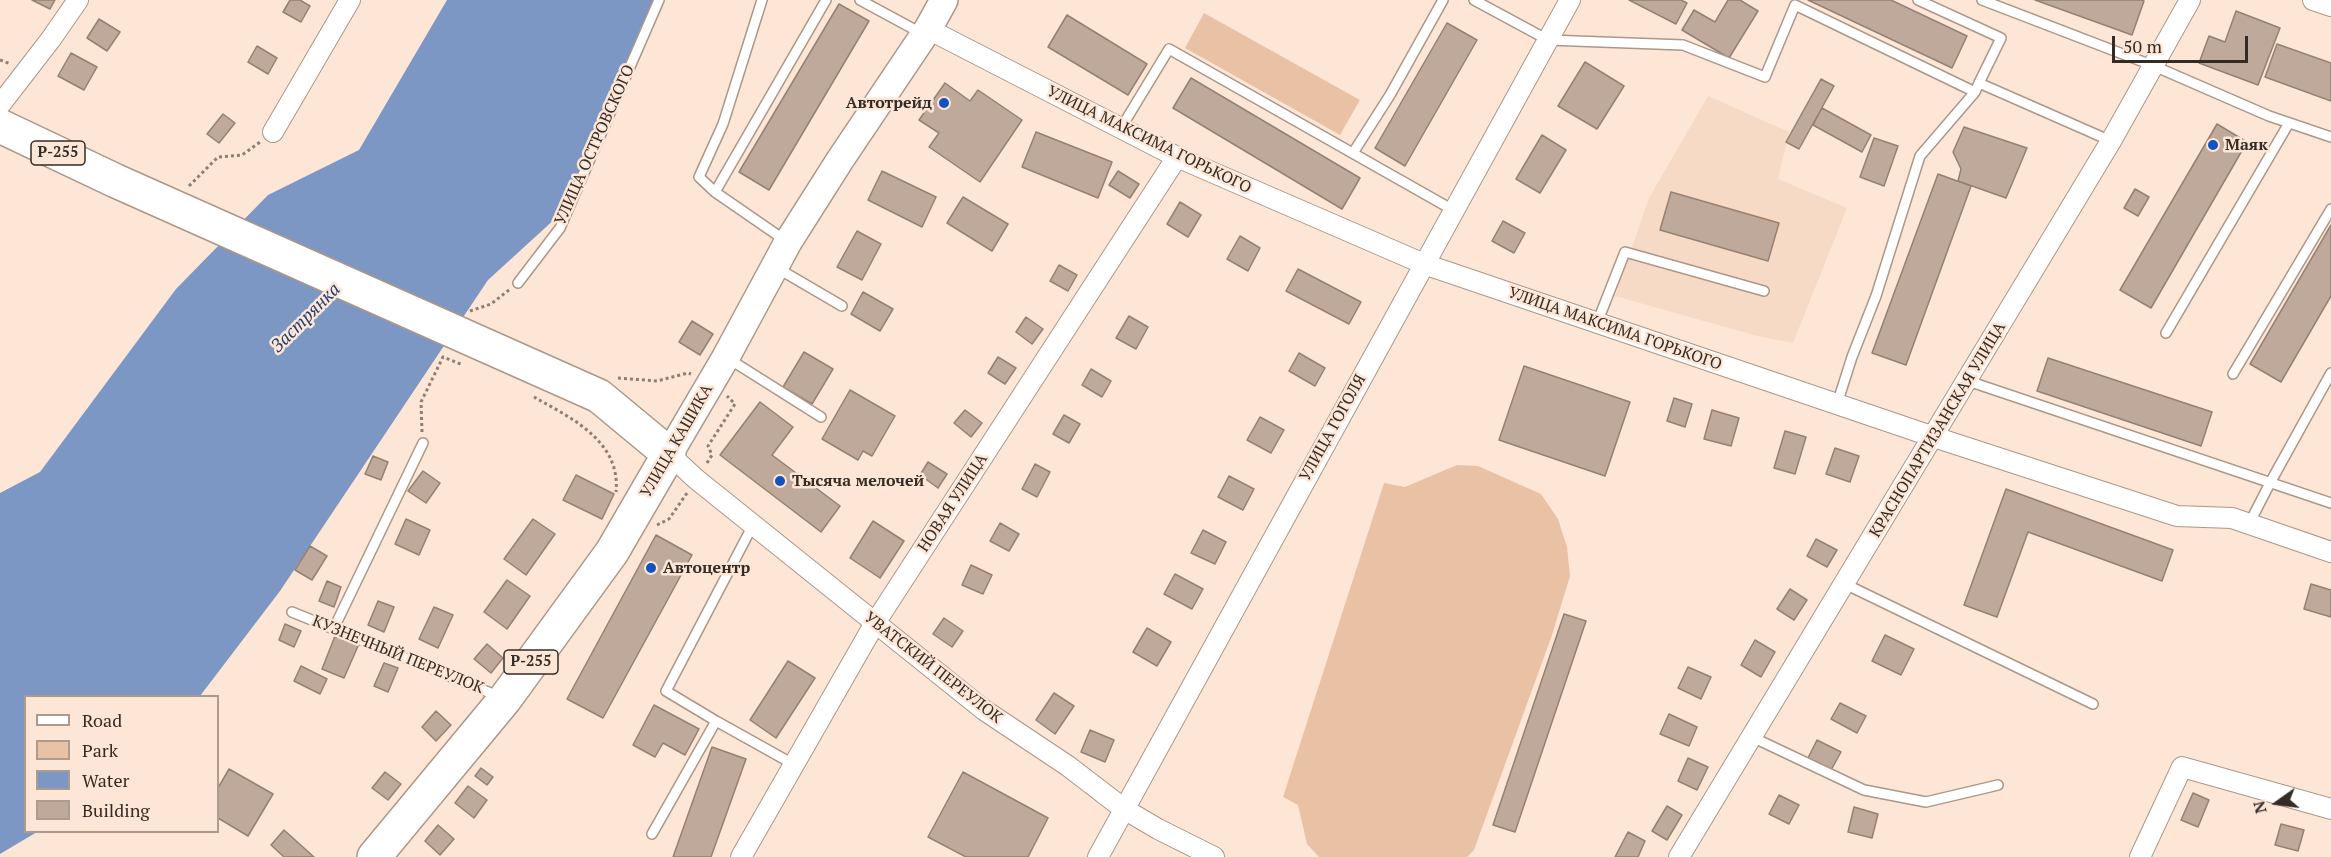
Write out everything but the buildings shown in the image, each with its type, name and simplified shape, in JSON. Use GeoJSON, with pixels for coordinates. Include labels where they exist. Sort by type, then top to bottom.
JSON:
{"type":"FeatureCollection","features":[{"type":"Feature","properties":{"kind":"highway","name":"Р-255"},"geometry":{"type":"LineString","coordinates":[[0,126],[474,355],[599,396],[669,454]]}},
{"type":"Feature","properties":{"kind":"highway","name":"УЛИЦА КАШИКА"},"geometry":{"type":"LineString","coordinates":[[374,857],[505,699],[612,552],[669,454]]}},
{"type":"Feature","properties":{"kind":"street"},"geometry":{"type":"LineString","coordinates":[[0,105],[78,0]]}},
{"type":"Feature","properties":{"kind":"street"},"geometry":{"type":"LineString","coordinates":[[273,132],[350,0]]}},
{"type":"Feature","properties":{"kind":"street","name":"УЛИЦА КАШИКА"},"geometry":{"type":"LineString","coordinates":[[669,454],[726,357],[788,242],[926,32],[944,0]]}},
{"type":"Feature","properties":{"kind":"street","name":"УЛИЦА ГОГОЛЯ"},"geometry":{"type":"LineString","coordinates":[[1098,857],[1570,0]]}},
{"type":"Feature","properties":{"kind":"street","name":"КРАСНОПАРТИЗАНСКАЯ УЛИЦА"},"geometry":{"type":"LineString","coordinates":[[1679,857],[1968,381],[2111,141],[2190,0]]}},
{"type":"Feature","properties":{"kind":"street"},"geometry":{"type":"LineString","coordinates":[[2313,0],[2331,6]]}},
{"type":"Feature","properties":{"kind":"street","name":"УЛИЦА МАКСИМА ГОРЬКОГО"},"geometry":{"type":"LineString","coordinates":[[926,32],[1177,157],[1424,264],[1934,437],[2177,516],[2232,518],[2331,552]]}},
{"type":"Feature","properties":{"kind":"street","name":"НОВАЯ УЛИЦА"},"geometry":{"type":"LineString","coordinates":[[741,857],[875,623],[1177,157]]}},
{"type":"Feature","properties":{"kind":"street","name":"УВАТСКИЙ ПЕРЕУЛОК"},"geometry":{"type":"LineString","coordinates":[[669,454],[753,525],[984,710],[1068,766],[1124,809],[1214,857]]}},
{"type":"Feature","properties":{"kind":"street"},"geometry":{"type":"LineString","coordinates":[[2140,857],[2182,767],[2331,808]]}},
{"type":"Feature","properties":{"kind":"lane","name":"УЛИЦА ОСТРОВСКОГО"},"geometry":{"type":"LineString","coordinates":[[518,283],[560,228],[658,0]]}},
{"type":"Feature","properties":{"kind":"lane"},"geometry":{"type":"LineString","coordinates":[[762,0],[723,124],[699,177],[715,192],[788,242]]}},
{"type":"Feature","properties":{"kind":"lane"},"geometry":{"type":"LineString","coordinates":[[715,192],[826,0]]}},
{"type":"Feature","properties":{"kind":"lane"},"geometry":{"type":"LineString","coordinates":[[860,0],[926,32]]}},
{"type":"Feature","properties":{"kind":"lane"},"geometry":{"type":"LineString","coordinates":[[1353,153],[1390,95],[1443,0]]}},
{"type":"Feature","properties":{"kind":"lane"},"geometry":{"type":"LineString","coordinates":[[1474,0],[1548,40],[1683,45],[1765,77],[1795,5],[1977,87],[2111,141]]}},
{"type":"Feature","properties":{"kind":"lane"},"geometry":{"type":"LineString","coordinates":[[1837,404],[1852,357],[1876,297],[1920,156],[1977,87],[2001,38],[1918,0]]}},
{"type":"Feature","properties":{"kind":"lane"},"geometry":{"type":"LineString","coordinates":[[1982,0],[2154,66],[2269,116],[2331,137]]}},
{"type":"Feature","properties":{"kind":"lane"},"geometry":{"type":"LineString","coordinates":[[1121,128],[1169,49],[1453,210]]}},
{"type":"Feature","properties":{"kind":"lane"},"geometry":{"type":"LineString","coordinates":[[2166,333],[2289,123]]}},
{"type":"Feature","properties":{"kind":"lane"},"geometry":{"type":"LineString","coordinates":[[2233,374],[2331,209]]}},
{"type":"Feature","properties":{"kind":"lane"},"geometry":{"type":"LineString","coordinates":[[1597,323],[1625,252],[1764,291]]}},
{"type":"Feature","properties":{"kind":"lane"},"geometry":{"type":"LineString","coordinates":[[775,267],[842,306]]}},
{"type":"Feature","properties":{"kind":"lane"},"geometry":{"type":"LineString","coordinates":[[726,357],[821,417]]}},
{"type":"Feature","properties":{"kind":"lane"},"geometry":{"type":"LineString","coordinates":[[2249,524],[2331,373]]}},
{"type":"Feature","properties":{"kind":"lane"},"geometry":{"type":"LineString","coordinates":[[1968,381],[2331,503]]}},
{"type":"Feature","properties":{"kind":"lane"},"geometry":{"type":"LineString","coordinates":[[334,628],[423,443]]}},
{"type":"Feature","properties":{"kind":"lane"},"geometry":{"type":"LineString","coordinates":[[753,525],[666,691],[793,764]]}},
{"type":"Feature","properties":{"kind":"lane"},"geometry":{"type":"LineString","coordinates":[[1845,584],[2093,704]]}},
{"type":"Feature","properties":{"kind":"lane","name":"КУЗНЕЧНЫЙ ПЕРЕУЛОК"},"geometry":{"type":"LineString","coordinates":[[292,612],[505,699]]}},
{"type":"Feature","properties":{"kind":"lane"},"geometry":{"type":"LineString","coordinates":[[652,834],[716,721]]}},
{"type":"Feature","properties":{"kind":"lane"},"geometry":{"type":"LineString","coordinates":[[1752,737],[1864,790],[1926,802],[1998,785]]}},
{"type":"Feature","properties":{"kind":"path"},"geometry":{"type":"LineString","coordinates":[[0,60],[24,71]]}},
{"type":"Feature","properties":{"kind":"path"},"geometry":{"type":"LineString","coordinates":[[185,190],[218,157],[242,155],[273,132]]}},
{"type":"Feature","properties":{"kind":"path"},"geometry":{"type":"LineString","coordinates":[[463,314],[491,304],[518,283]]}},
{"type":"Feature","properties":{"kind":"path"},"geometry":{"type":"LineString","coordinates":[[423,443],[422,402],[443,357],[474,355]]}},
{"type":"Feature","properties":{"kind":"path"},"geometry":{"type":"LineString","coordinates":[[617,378],[657,381],[688,373],[710,384],[734,401]]}},
{"type":"Feature","properties":{"kind":"path"},"geometry":{"type":"LineString","coordinates":[[528,393],[587,428],[610,456],[618,480],[616,498]]}},
{"type":"Feature","properties":{"kind":"shaded area"},"geometry":{"type":"Polygon","coordinates":[[[1708,96],[1789,132],[1778,179],[1847,208],[1793,343],[1757,336],[1615,296],[1649,198],[1708,96]]]}},
{"type":"Feature","properties":{"kind":"green space"},"geometry":{"type":"Polygon","coordinates":[[[1204,13],[1360,100],[1340,135],[1185,48],[1204,13]]]}},
{"type":"Feature","properties":{"kind":"green space"},"geometry":{"type":"Polygon","coordinates":[[[1457,465],[1478,466],[1541,494],[1558,519],[1567,547],[1570,576],[1552,635],[1474,850],[1467,857],[1319,857],[1307,844],[1298,805],[1283,797],[1384,483],[1405,487],[1457,465]]]}},
{"type":"Feature","properties":{"kind":"water","name":"Застрянка"},"geometry":{"type":"Polygon","coordinates":[[[447,0],[654,0],[568,207],[488,280],[280,591],[201,695],[24,695],[24,833],[35,833],[0,854],[0,493],[40,472],[176,289],[268,195],[359,150],[447,0]]]}},
{"type":"Feature","properties":{"kind":"place","name":"Автотрейд"},"geometry":{"type":"Point","coordinates":[944,103]}},
{"type":"Feature","properties":{"kind":"place","name":"Маяк"},"geometry":{"type":"Point","coordinates":[2213,145]}},
{"type":"Feature","properties":{"kind":"place","name":"Тысяча мелочей"},"geometry":{"type":"Point","coordinates":[780,481]}},
{"type":"Feature","properties":{"kind":"place","name":"Автоцентр"},"geometry":{"type":"Point","coordinates":[651,568]}}]}
